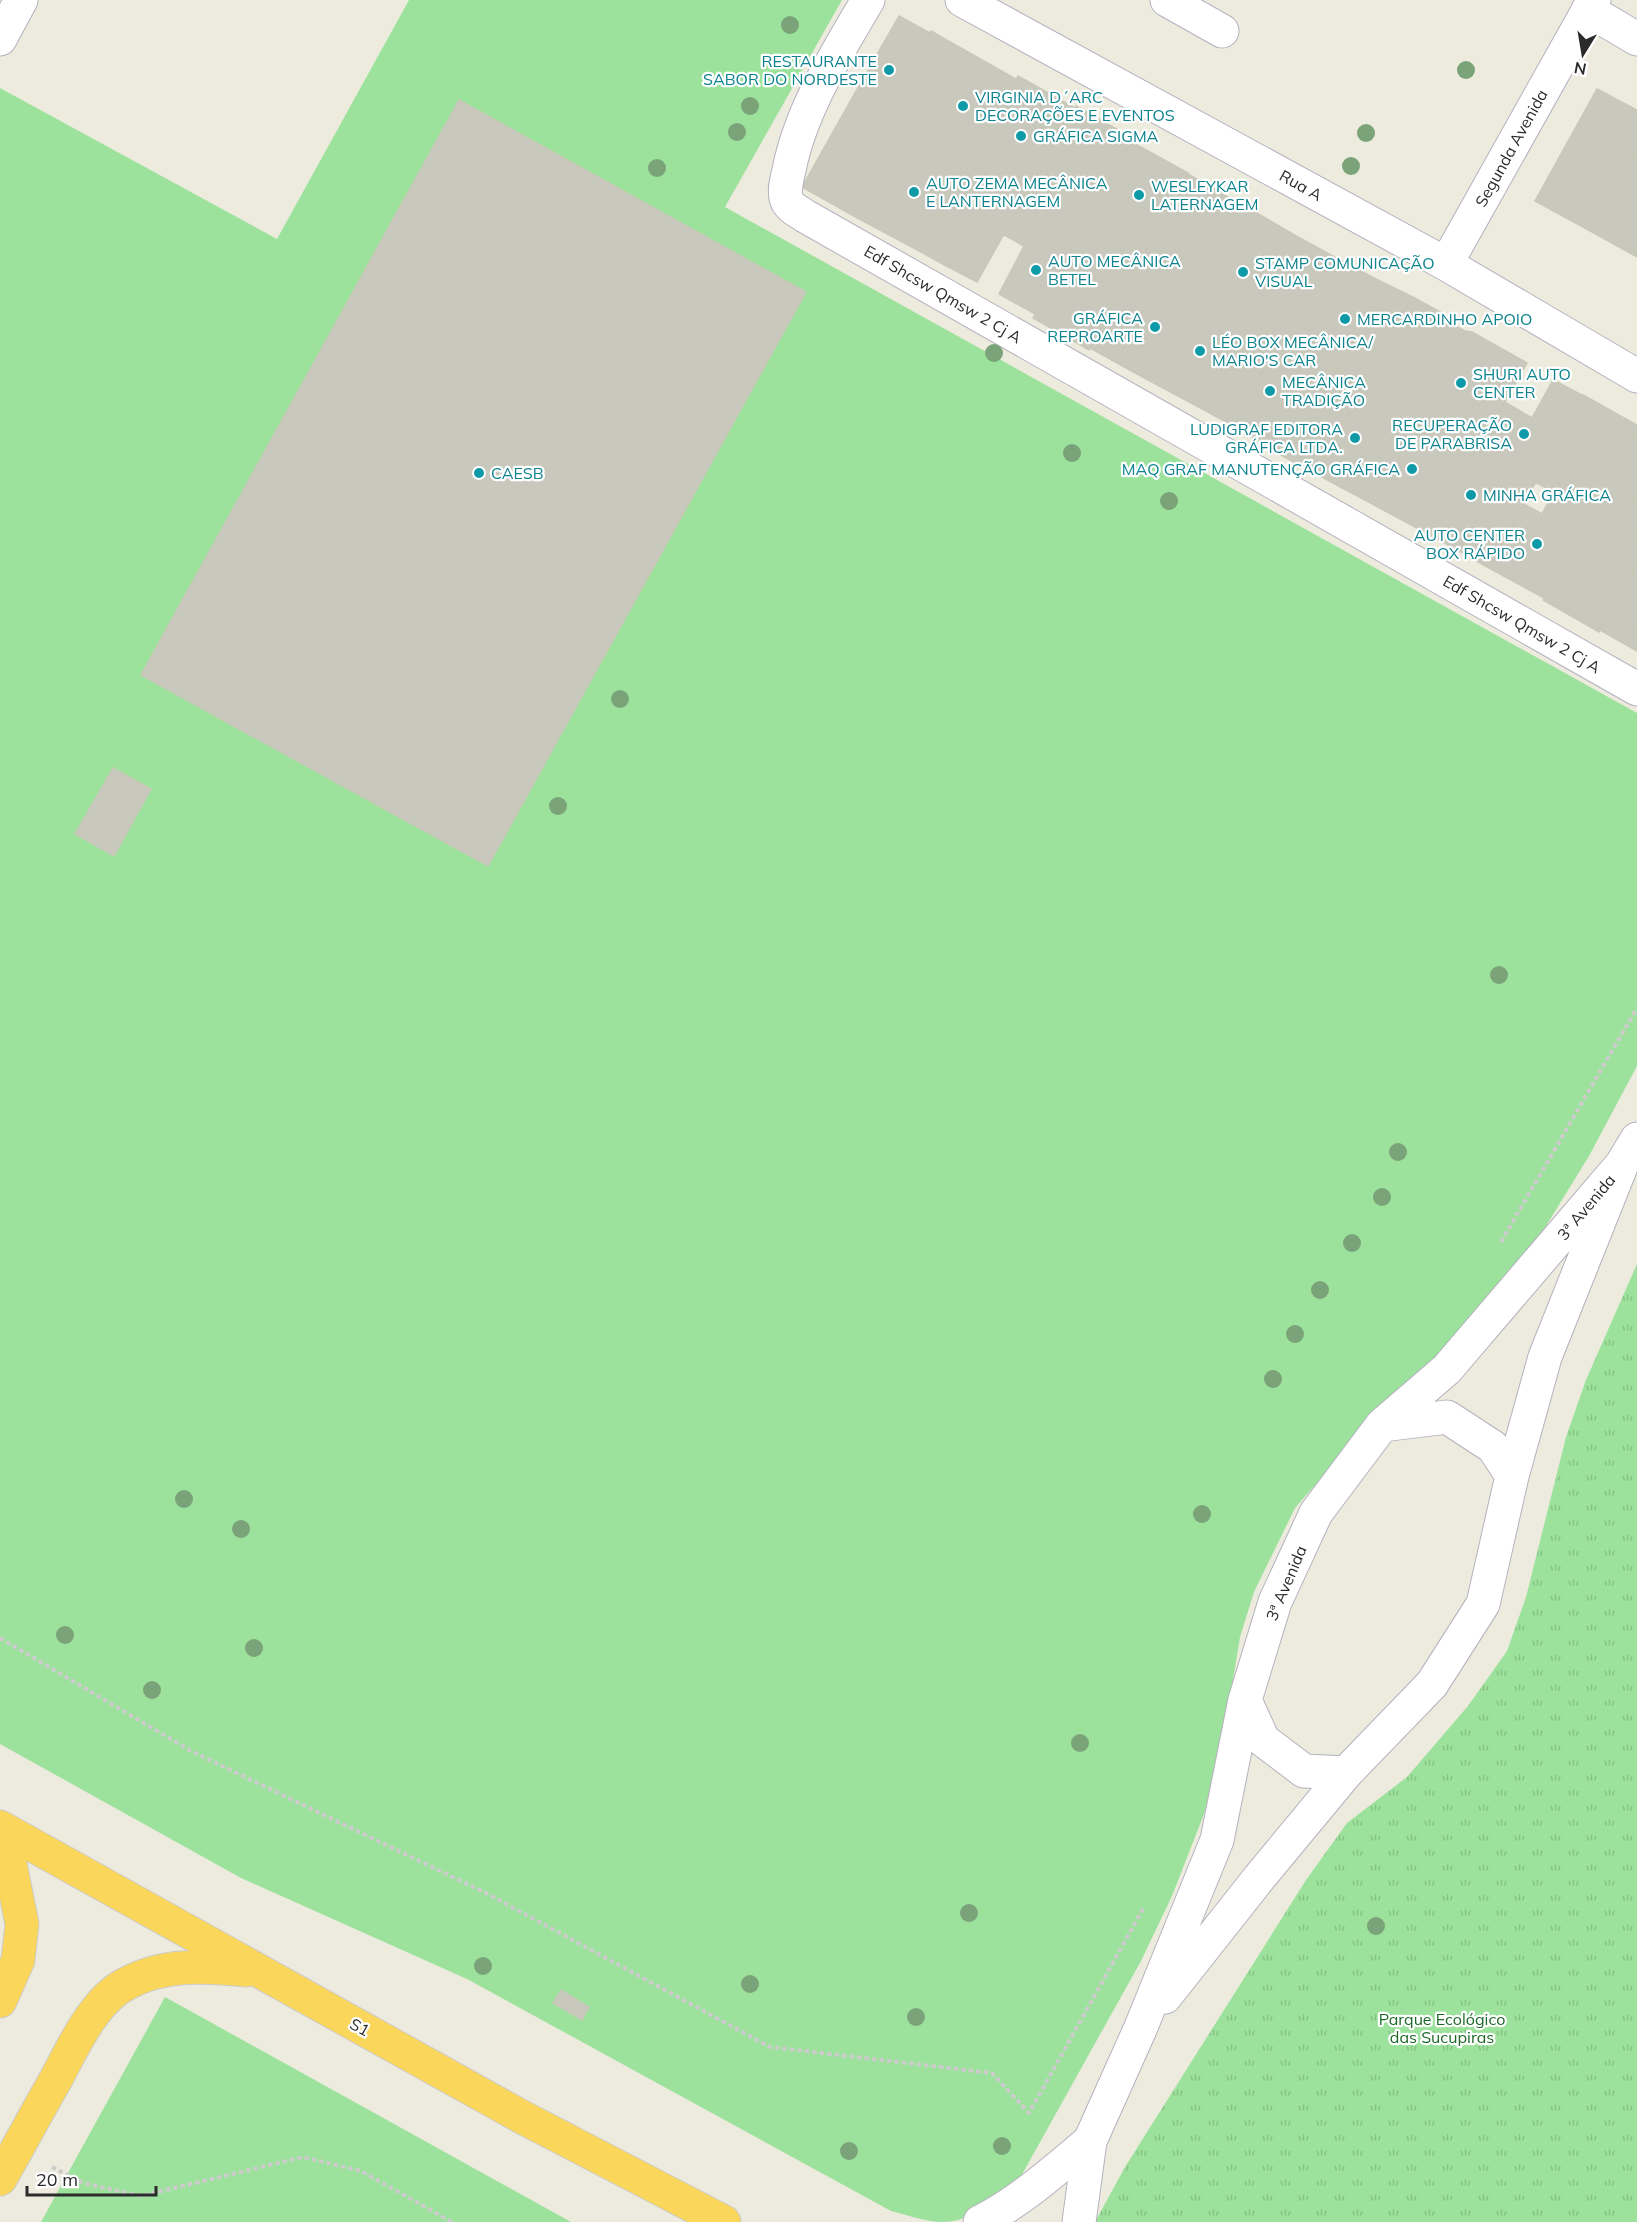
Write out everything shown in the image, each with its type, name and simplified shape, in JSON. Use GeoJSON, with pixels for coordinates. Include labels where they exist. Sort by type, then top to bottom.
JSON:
{"type":"FeatureCollection","features":[{"type":"Feature","properties":{"kind":"highway","name":"S1"},"geometry":{"type":"LineString","coordinates":[[2,1828],[522,2117],[724,2222]]}},
{"type":"Feature","properties":{"kind":"highway"},"geometry":{"type":"LineString","coordinates":[[0,2001],[18,1960],[22,1924],[2,1828]]}},
{"type":"Feature","properties":{"kind":"highway"},"geometry":{"type":"LineString","coordinates":[[0,2179],[82,2031],[104,2002],[124,1984],[159,1971],[198,1966],[260,1971]]}},
{"type":"Feature","properties":{"kind":"street"},"geometry":{"type":"LineString","coordinates":[[0,39],[21,0]]}},
{"type":"Feature","properties":{"kind":"street","name":"Edf Shcsw Qmsw 2 Cj A"},"geometry":{"type":"LineString","coordinates":[[868,0],[807,112],[791,158],[785,192],[788,204],[805,216],[1637,689]]}},
{"type":"Feature","properties":{"kind":"street","name":"Rua A"},"geometry":{"type":"LineString","coordinates":[[962,0],[1446,264],[1637,375]]}},
{"type":"Feature","properties":{"kind":"street"},"geometry":{"type":"LineString","coordinates":[[1167,0],[1222,31]]}},
{"type":"Feature","properties":{"kind":"street"},"geometry":{"type":"LineString","coordinates":[[1591,5],[1637,39]]}},
{"type":"Feature","properties":{"kind":"street","name":"Segunda Avenida"},"geometry":{"type":"LineString","coordinates":[[1446,264],[1591,5]]}},
{"type":"Feature","properties":{"kind":"street","name":"3ª Avenida"},"geometry":{"type":"LineString","coordinates":[[1141,2027],[1217,1840],[1245,1700],[1275,1602],[1316,1513],[1382,1425],[1448,1369],[1630,1152]]}},
{"type":"Feature","properties":{"kind":"street","name":"3ª Avenida"},"geometry":{"type":"LineString","coordinates":[[1141,2027],[1346,1773],[1432,1684],[1482,1604],[1512,1476],[1545,1357],[1630,1152]]}},
{"type":"Feature","properties":{"kind":"street"},"geometry":{"type":"LineString","coordinates":[[1382,1425],[1447,1417],[1493,1447],[1512,1476]]}},
{"type":"Feature","properties":{"kind":"street"},"geometry":{"type":"LineString","coordinates":[[1245,1700],[1263,1740],[1304,1771],[1346,1773]]}},
{"type":"Feature","properties":{"kind":"street"},"geometry":{"type":"LineString","coordinates":[[1079,2222],[1090,2141],[1141,2027]]}},
{"type":"Feature","properties":{"kind":"street"},"geometry":{"type":"LineString","coordinates":[[980,2222],[996,2214],[1039,2183],[1090,2141]]}},
{"type":"Feature","properties":{"kind":"path"},"geometry":{"type":"LineString","coordinates":[[0,1638],[191,1751],[486,1893],[770,2047],[992,2073],[1029,2113]]}},
{"type":"Feature","properties":{"kind":"path"},"geometry":{"type":"LineString","coordinates":[[17,2148],[83,2183],[141,2196],[303,2157],[361,2171],[452,2222]]}},
{"type":"Feature","properties":{"kind":"green space"},"geometry":{"type":"Polygon","coordinates":[[[409,0],[842,0],[725,207],[1637,713],[1637,1066],[1589,1156],[1538,1239],[1495,1294],[1295,1508],[1254,1592],[1240,1637],[1223,1741],[1204,1814],[1172,1896],[1141,1961],[1015,2187],[981,2210],[962,2219],[941,2222],[891,2211],[467,1979],[241,1878],[0,1744],[0,88],[277,239],[409,0]]]}},
{"type":"Feature","properties":{"kind":"green space","name":"Parque Ecológico das Sucupiras"},"geometry":{"type":"Polygon","coordinates":[[[1637,1264],[1637,2222],[1095,2222],[1125,2167],[1306,1880],[1347,1823],[1407,1777],[1468,1706],[1507,1651],[1526,1597],[1566,1437],[1586,1380],[1637,1264]]]}},
{"type":"Feature","properties":{"kind":"green space"},"geometry":{"type":"Polygon","coordinates":[[[165,1997],[571,2222],[41,2222],[165,1997]]]}},
{"type":"Feature","properties":{"kind":"building","name":"RESTAURANTE SABOR DO NORDESTE"},"geometry":{"type":"Polygon","coordinates":[[[899,16],[930,33],[883,118],[851,100],[899,16]]]}},
{"type":"Feature","properties":{"kind":"building","name":"RESTAURANTE SABOR DO NORDESTE"},"geometry":{"type":"Polygon","coordinates":[[[931,31],[959,47],[911,133],[883,118],[931,31]]]}},
{"type":"Feature","properties":{"kind":"building","name":"VIRGINIA D´ARC DECORAÇÕES E EVENTOS"},"geometry":{"type":"Polygon","coordinates":[[[959,47],[1016,79],[968,164],[911,133],[959,47]]]}},
{"type":"Feature","properties":{"kind":"building","name":"GRÁFICA SIGMA"},"geometry":{"type":"Polygon","coordinates":[[[1018,76],[1075,108],[1026,195],[968,164],[1018,76]]]}},
{"type":"Feature","properties":{"kind":"building"},"geometry":{"type":"Polygon","coordinates":[[[1597,89],[1637,110],[1637,151],[1592,232],[1535,201],[1597,89]]]}},
{"type":"Feature","properties":{"kind":"building","name":"CAESB"},"geometry":{"type":"Polygon","coordinates":[[[459,100],[806,292],[488,866],[141,675],[459,100]]]}},
{"type":"Feature","properties":{"kind":"building","name":"AUTO ZEMA MECÂNICA E LANTERNAGEM"},"geometry":{"type":"Polygon","coordinates":[[[851,100],[908,131],[859,219],[802,187],[851,100]]]}},
{"type":"Feature","properties":{"kind":"building"},"geometry":{"type":"Polygon","coordinates":[[[1076,106],[1132,138],[1082,230],[1023,200],[1076,106]]]}},
{"type":"Feature","properties":{"kind":"building","name":"AUTO ZEMA MECÂNICA E LANTERNAGEM"},"geometry":{"type":"Polygon","coordinates":[[[908,131],[969,165],[921,252],[859,219],[908,131]]]}},
{"type":"Feature","properties":{"kind":"building","name":"WESLEYKAR LATERNAGEM"},"geometry":{"type":"Polygon","coordinates":[[[1130,141],[1188,173],[1140,261],[1082,230],[1130,141]]]}},
{"type":"Feature","properties":{"kind":"building"},"geometry":{"type":"Polygon","coordinates":[[[1637,151],[1637,257],[1592,232],[1637,151]]]}},
{"type":"Feature","properties":{"kind":"building"},"geometry":{"type":"Polygon","coordinates":[[[969,165],[996,179],[948,267],[921,252],[969,165]]]}},
{"type":"Feature","properties":{"kind":"building"},"geometry":{"type":"Polygon","coordinates":[[[1188,174],[1214,189],[1164,274],[1140,261],[1188,174]]]}},
{"type":"Feature","properties":{"kind":"building"},"geometry":{"type":"Polygon","coordinates":[[[996,179],[1026,195],[977,282],[948,267],[996,179]]]}},
{"type":"Feature","properties":{"kind":"building"},"geometry":{"type":"Polygon","coordinates":[[[1214,189],[1243,206],[1196,292],[1165,274],[1214,189]]]}},
{"type":"Feature","properties":{"kind":"building","name":"AUTO MECÂNICA BETEL"},"geometry":{"type":"Polygon","coordinates":[[[1023,200],[1082,230],[1035,314],[999,294],[1024,246],[1004,235],[1023,200]]]}},
{"type":"Feature","properties":{"kind":"building","name":"STAMP COMUNICAÇÃO VISUAL"},"geometry":{"type":"Polygon","coordinates":[[[1243,205],[1298,237],[1251,322],[1196,292],[1243,205]]]}},
{"type":"Feature","properties":{"kind":"building"},"geometry":{"type":"Polygon","coordinates":[[[1082,230],[1138,260],[1089,350],[1033,318],[1082,230]]]}},
{"type":"Feature","properties":{"kind":"building"},"geometry":{"type":"Polygon","coordinates":[[[1298,237],[1355,268],[1307,355],[1251,322],[1298,237]]]}},
{"type":"Feature","properties":{"kind":"building","name":"GRÁFICA REPROARTE"},"geometry":{"type":"Polygon","coordinates":[[[1138,260],[1164,274],[1115,362],[1090,348],[1138,260]]]}},
{"type":"Feature","properties":{"kind":"building","name":"MERCARDINHO APOIO"},"geometry":{"type":"Polygon","coordinates":[[[1355,268],[1384,283],[1336,371],[1307,355],[1355,268]]]}},
{"type":"Feature","properties":{"kind":"building","name":"GRÁFICA REPROARTE"},"geometry":{"type":"Polygon","coordinates":[[[1164,274],[1196,292],[1146,379],[1115,362],[1164,274]]]}},
{"type":"Feature","properties":{"kind":"building"},"geometry":{"type":"Polygon","coordinates":[[[1384,283],[1413,297],[1364,387],[1336,371],[1384,283]]]}},
{"type":"Feature","properties":{"kind":"building","name":"LÉO BOX MECÂNICA/ MARIO'S CAR"},"geometry":{"type":"Polygon","coordinates":[[[1196,293],[1253,323],[1204,410],[1146,379],[1196,293]]]}},
{"type":"Feature","properties":{"kind":"building"},"geometry":{"type":"Polygon","coordinates":[[[1413,297],[1442,313],[1394,402],[1364,387],[1413,297]]]}},
{"type":"Feature","properties":{"kind":"building"},"geometry":{"type":"Polygon","coordinates":[[[1440,317],[1465,331],[1418,416],[1394,402],[1440,317]]]}},
{"type":"Feature","properties":{"kind":"building"},"geometry":{"type":"Polygon","coordinates":[[[1253,323],[1280,339],[1233,426],[1204,410],[1253,323]]]}},
{"type":"Feature","properties":{"kind":"building","name":"SHURI AUTO CENTER"},"geometry":{"type":"Polygon","coordinates":[[[1465,331],[1472,332],[1504,350],[1455,437],[1418,416],[1465,331]]]}},
{"type":"Feature","properties":{"kind":"building","name":"MECÂNICA TRADIÇÃO"},"geometry":{"type":"Polygon","coordinates":[[[1280,339],[1308,356],[1261,442],[1233,426],[1280,339]]]}},
{"type":"Feature","properties":{"kind":"building","name":"SHURI AUTO CENTER"},"geometry":{"type":"Polygon","coordinates":[[[1504,350],[1527,363],[1478,450],[1455,437],[1504,350]]]}},
{"type":"Feature","properties":{"kind":"building"},"geometry":{"type":"Polygon","coordinates":[[[1308,356],[1335,371],[1286,458],[1260,443],[1308,356]]]}},
{"type":"Feature","properties":{"kind":"building"},"geometry":{"type":"Polygon","coordinates":[[[1335,371],[1364,387],[1315,474],[1286,458],[1335,371]]]}},
{"type":"Feature","properties":{"kind":"building","name":"RECUPERAÇÃO DE PARABRISA"},"geometry":{"type":"Polygon","coordinates":[[[1553,380],[1582,395],[1535,482],[1478,450],[1505,402],[1532,418],[1553,380]]]}},
{"type":"Feature","properties":{"kind":"building","name":"LUDIGRAF EDITORA GRÁFICA LTDA."},"geometry":{"type":"Polygon","coordinates":[[[1364,387],[1394,402],[1344,489],[1316,474],[1364,387]]]}},
{"type":"Feature","properties":{"kind":"building"},"geometry":{"type":"Polygon","coordinates":[[[1583,395],[1637,425],[1637,431],[1590,512],[1535,482],[1583,395]]]}},
{"type":"Feature","properties":{"kind":"building"},"geometry":{"type":"Polygon","coordinates":[[[1394,402],[1421,417],[1374,505],[1344,489],[1394,402]]]}},
{"type":"Feature","properties":{"kind":"building","name":"MAQ GRAF MANUTENÇÃO GRÁFICA"},"geometry":{"type":"Polygon","coordinates":[[[1421,417],[1450,434],[1402,520],[1374,505],[1421,417]]]}},
{"type":"Feature","properties":{"kind":"building"},"geometry":{"type":"Polygon","coordinates":[[[1637,431],[1637,494],[1618,528],[1590,512],[1637,431]]]}},
{"type":"Feature","properties":{"kind":"building"},"geometry":{"type":"Polygon","coordinates":[[[1450,434],[1478,450],[1430,535],[1402,520],[1450,434]]]}},
{"type":"Feature","properties":{"kind":"building","name":"MINHA GRÁFICA"},"geometry":{"type":"Polygon","coordinates":[[[1478,450],[1508,466],[1459,551],[1430,535],[1478,450]]]}},
{"type":"Feature","properties":{"kind":"building","name":"MINHA GRÁFICA"},"geometry":{"type":"Polygon","coordinates":[[[1508,466],[1536,482],[1487,567],[1459,551],[1508,466]]]}},
{"type":"Feature","properties":{"kind":"building","name":"AUTO CENTER BOX RÁPIDO"},"geometry":{"type":"Polygon","coordinates":[[[1554,492],[1590,512],[1544,598],[1487,567],[1524,504],[1542,514],[1554,492]]]}},
{"type":"Feature","properties":{"kind":"building"},"geometry":{"type":"Polygon","coordinates":[[[1637,494],[1637,538],[1618,528],[1637,494]]]}},
{"type":"Feature","properties":{"kind":"building"},"geometry":{"type":"Polygon","coordinates":[[[1590,512],[1637,538],[1637,563],[1599,632],[1543,600],[1590,512]]]}},
{"type":"Feature","properties":{"kind":"building"},"geometry":{"type":"Polygon","coordinates":[[[1637,563],[1637,626],[1626,645],[1600,630],[1637,563]]]}},
{"type":"Feature","properties":{"kind":"building"},"geometry":{"type":"Polygon","coordinates":[[[1637,626],[1637,651],[1626,645],[1637,626]]]}},
{"type":"Feature","properties":{"kind":"building"},"geometry":{"type":"Polygon","coordinates":[[[113,768],[151,789],[114,856],[75,834],[113,768]]]}},
{"type":"Feature","properties":{"kind":"building"},"geometry":{"type":"Polygon","coordinates":[[[561,1990],[589,2007],[582,2020],[553,2003],[561,1990]]]}},
{"type":"Feature","properties":{"kind":"place","name":"RESTAURANTE SABOR DO NORDESTE"},"geometry":{"type":"Point","coordinates":[889,70]}},
{"type":"Feature","properties":{"kind":"place","name":"VIRGINIA D´ARC DECORAÇÕES E EVENTOS"},"geometry":{"type":"Point","coordinates":[963,106]}},
{"type":"Feature","properties":{"kind":"place","name":"GRÁFICA SIGMA"},"geometry":{"type":"Point","coordinates":[1021,136]}},
{"type":"Feature","properties":{"kind":"place","name":"AUTO ZEMA MECÂNICA E LANTERNAGEM"},"geometry":{"type":"Point","coordinates":[914,192]}},
{"type":"Feature","properties":{"kind":"place","name":"WESLEYKAR LATERNAGEM"},"geometry":{"type":"Point","coordinates":[1139,195]}},
{"type":"Feature","properties":{"kind":"place","name":"AUTO MECÂNICA BETEL"},"geometry":{"type":"Point","coordinates":[1036,270]}},
{"type":"Feature","properties":{"kind":"place","name":"STAMP COMUNICAÇÃO VISUAL"},"geometry":{"type":"Point","coordinates":[1243,272]}},
{"type":"Feature","properties":{"kind":"place","name":"MERCARDINHO APOIO"},"geometry":{"type":"Point","coordinates":[1345,319]}},
{"type":"Feature","properties":{"kind":"place","name":"GRÁFICA REPROARTE"},"geometry":{"type":"Point","coordinates":[1155,327]}},
{"type":"Feature","properties":{"kind":"place","name":"LÉO BOX MECÂNICA/ MARIO'S CAR"},"geometry":{"type":"Point","coordinates":[1200,351]}},
{"type":"Feature","properties":{"kind":"place","name":"SHURI AUTO CENTER"},"geometry":{"type":"Point","coordinates":[1461,383]}},
{"type":"Feature","properties":{"kind":"place","name":"MECÂNICA TRADIÇÃO"},"geometry":{"type":"Point","coordinates":[1270,391]}},
{"type":"Feature","properties":{"kind":"place","name":"RECUPERAÇÃO DE PARABRISA"},"geometry":{"type":"Point","coordinates":[1524,434]}},
{"type":"Feature","properties":{"kind":"place","name":"LUDIGRAF EDITORA GRÁFICA LTDA."},"geometry":{"type":"Point","coordinates":[1355,438]}},
{"type":"Feature","properties":{"kind":"place","name":"MAQ GRAF MANUTENÇÃO GRÁFICA"},"geometry":{"type":"Point","coordinates":[1412,469]}},
{"type":"Feature","properties":{"kind":"place","name":"CAESB"},"geometry":{"type":"Point","coordinates":[479,473]}},
{"type":"Feature","properties":{"kind":"place","name":"MINHA GRÁFICA"},"geometry":{"type":"Point","coordinates":[1471,495]}},
{"type":"Feature","properties":{"kind":"place","name":"AUTO CENTER BOX RÁPIDO"},"geometry":{"type":"Point","coordinates":[1537,544]}}]}
